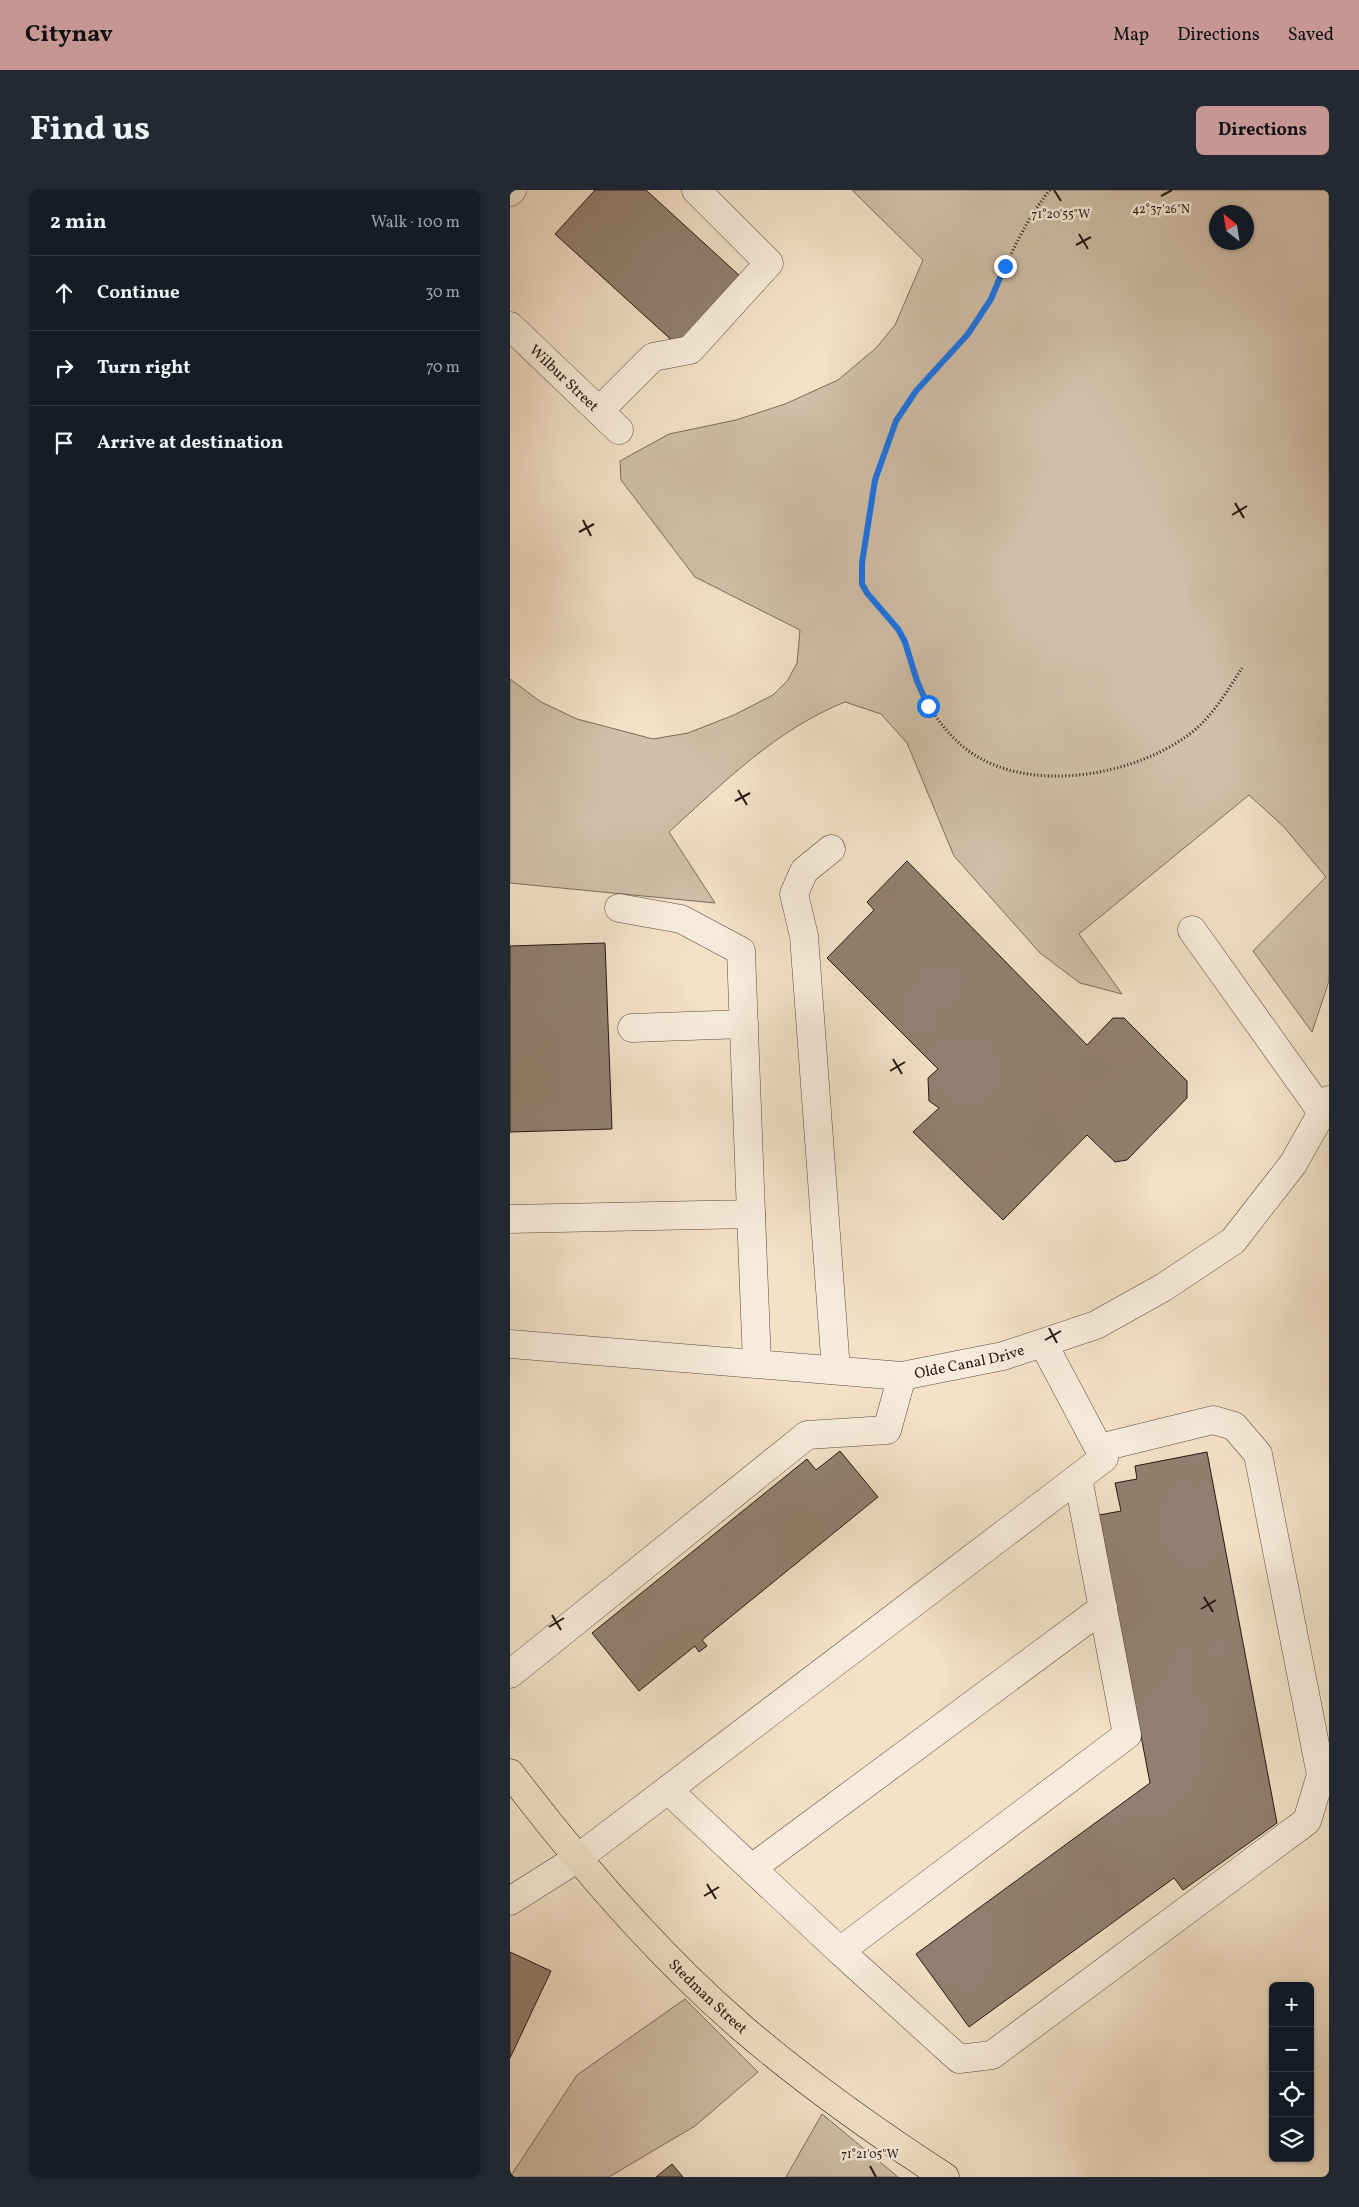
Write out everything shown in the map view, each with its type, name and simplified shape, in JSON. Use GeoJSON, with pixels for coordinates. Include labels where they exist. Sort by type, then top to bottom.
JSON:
{"type":"FeatureCollection","features":[{"type":"Feature","properties":{"kind":"main road","name":"Stedman Street"},"geometry":{"type":"LineString","coordinates":[[510,1773],[578,1858],[656,1943],[740,2026],[838,2104],[945,2177]]}},
{"type":"Feature","properties":{"kind":"street"},"geometry":{"type":"LineString","coordinates":[[599,411],[653,357],[690,350],[769,263],[696,190]]}},
{"type":"Feature","properties":{"kind":"street","name":"Wilbur Street"},"geometry":{"type":"LineString","coordinates":[[510,326],[619,430]]}},
{"type":"Feature","properties":{"kind":"street"},"geometry":{"type":"LineString","coordinates":[[831,849],[804,871],[794,894],[804,936],[836,1370]]}},
{"type":"Feature","properties":{"kind":"street"},"geometry":{"type":"LineString","coordinates":[[619,908],[682,919],[741,951],[757,1364]]}},
{"type":"Feature","properties":{"kind":"street"},"geometry":{"type":"LineString","coordinates":[[1192,930],[1326,1106]]}},
{"type":"Feature","properties":{"kind":"street"},"geometry":{"type":"LineString","coordinates":[[632,1028],[744,1024]]}},
{"type":"Feature","properties":{"kind":"street","name":"Olde Canal Drive"},"geometry":{"type":"LineString","coordinates":[[510,1344],[902,1376],[1003,1356],[1096,1325],[1164,1287],[1233,1241],[1294,1164],[1326,1106]]}},
{"type":"Feature","properties":{"kind":"street"},"geometry":{"type":"LineString","coordinates":[[510,1219],[751,1214]]}},
{"type":"Feature","properties":{"kind":"street"},"geometry":{"type":"LineString","coordinates":[[510,1901],[578,1858],[1104,1458],[1042,1343]]}},
{"type":"Feature","properties":{"kind":"street"},"geometry":{"type":"LineString","coordinates":[[510,1674],[807,1435],[887,1430],[902,1376]]}},
{"type":"Feature","properties":{"kind":"street"},"geometry":{"type":"LineString","coordinates":[[668,1790],[959,2059],[992,2055],[1307,1821],[1321,1775],[1258,1454],[1234,1426],[1213,1420],[1099,1448]]}},
{"type":"Feature","properties":{"kind":"street"},"geometry":{"type":"LineString","coordinates":[[840,1951],[1127,1735],[1078,1478]]}},
{"type":"Feature","properties":{"kind":"street"},"geometry":{"type":"LineString","coordinates":[[752,1868],[1103,1608]]}},
{"type":"Feature","properties":{"kind":"path"},"geometry":{"type":"LineString","coordinates":[[1050,190],[1020,234],[991,299],[980,316],[968,334],[916,391],[896,421],[875,480],[862,563],[862,584],[867,593],[898,629],[905,642],[917,681],[928,706],[959,743],[979,758],[1027,774],[1064,776],[1089,774],[1143,760],[1191,734],[1206,720],[1242,668]]}},
{"type":"Feature","properties":{"kind":"shaded area"},"geometry":{"type":"Polygon","coordinates":[[[852,190],[1329,190],[1329,981],[1312,1032],[1253,951],[1326,877],[1284,827],[1249,795],[1079,934],[1122,994],[1080,983],[1040,953],[954,856],[907,743],[881,714],[845,702],[820,713],[774,742],[730,776],[669,832],[715,903],[510,883],[510,679],[541,702],[577,719],[653,739],[688,733],[734,715],[773,695],[788,680],[797,663],[800,630],[695,577],[621,480],[620,461],[669,434],[736,420],[785,404],[838,380],[876,348],[895,325],[923,260],[852,190]]]}},
{"type":"Feature","properties":{"kind":"shaded area"},"geometry":{"type":"Polygon","coordinates":[[[685,1999],[758,2072],[695,2126],[609,2177],[510,2177],[577,2075],[685,1999]]]}},
{"type":"Feature","properties":{"kind":"shaded area"},"geometry":{"type":"Polygon","coordinates":[[[822,2114],[898,2177],[786,2177],[822,2114]]]}},
{"type":"Feature","properties":{"kind":"building"},"geometry":{"type":"Polygon","coordinates":[[[595,190],[646,190],[741,277],[678,346],[555,234],[595,190]]]}},
{"type":"Feature","properties":{"kind":"building"},"geometry":{"type":"Polygon","coordinates":[[[907,861],[1087,1045],[1113,1018],[1124,1018],[1187,1081],[1187,1098],[1127,1160],[1115,1162],[1087,1135],[1003,1220],[913,1132],[939,1108],[929,1101],[928,1078],[938,1069],[827,958],[874,910],[867,902],[907,861]]]}},
{"type":"Feature","properties":{"kind":"building"},"geometry":{"type":"Polygon","coordinates":[[[605,943],[612,1129],[510,1132],[510,946],[605,943]]]}},
{"type":"Feature","properties":{"kind":"building"},"geometry":{"type":"Polygon","coordinates":[[[840,1451],[878,1497],[702,1640],[707,1646],[699,1652],[695,1646],[639,1691],[592,1633],[807,1459],[816,1470],[840,1451]]]}},
{"type":"Feature","properties":{"kind":"building"},"geometry":{"type":"Polygon","coordinates":[[[1207,1452],[1277,1823],[1183,1890],[1174,1878],[969,2027],[916,1954],[1150,1783],[1099,1515],[1121,1511],[1115,1483],[1137,1479],[1135,1466],[1207,1452]]]}},
{"type":"Feature","properties":{"kind":"building"},"geometry":{"type":"Polygon","coordinates":[[[510,1952],[551,1971],[510,2058],[510,1952]]]}},
{"type":"Feature","properties":{"kind":"building"},"geometry":{"type":"Polygon","coordinates":[[[672,2164],[683,2177],[656,2177],[672,2164]]]}},
{"type":"Feature","properties":{"kind":"route"},"geometry":{"type":"LineString","coordinates":[[928,706],[917,681],[905,642],[898,629],[867,593],[862,584],[862,563],[875,480],[896,421],[916,391],[968,334],[991,299],[1005,266]]}}]}
